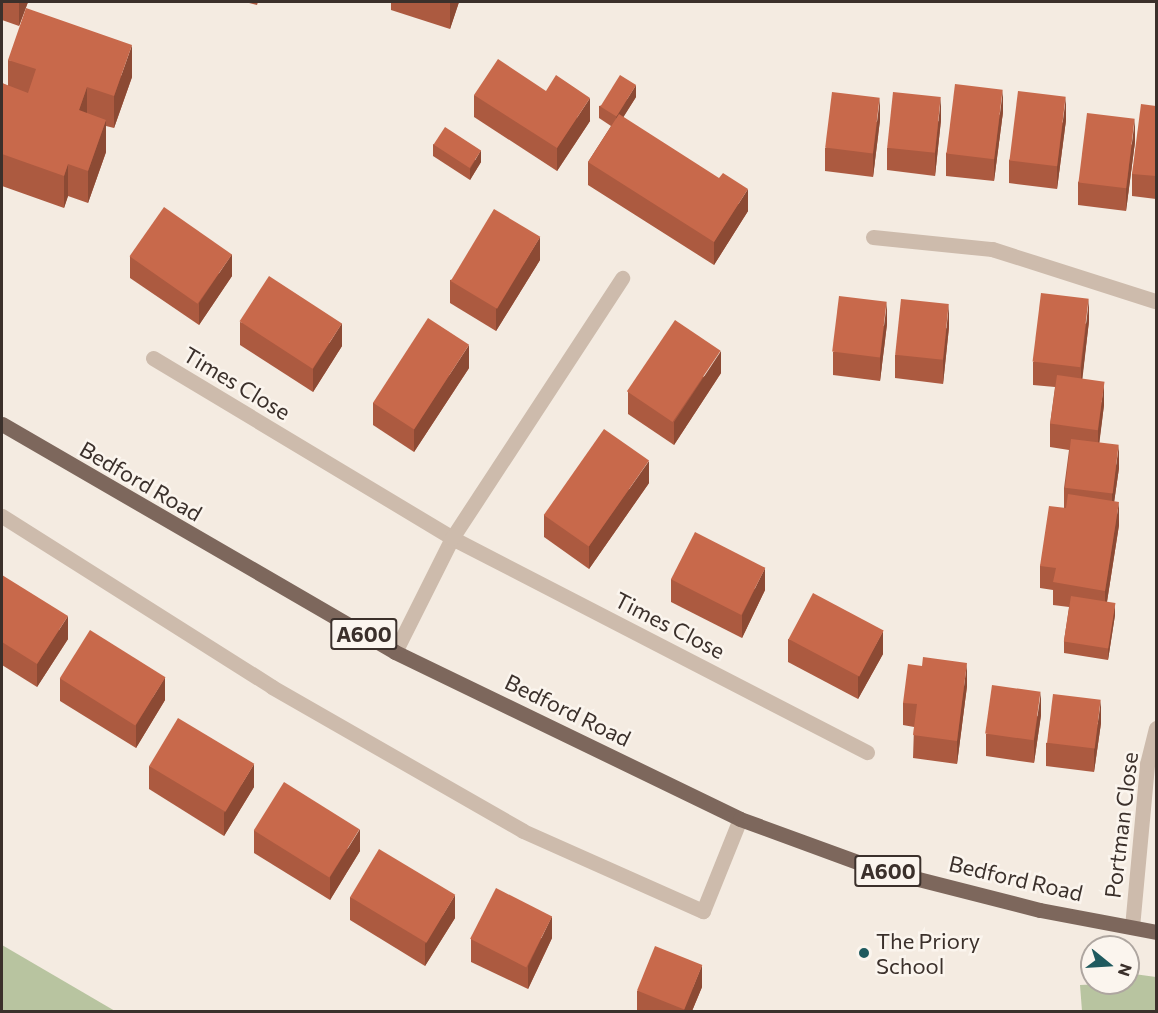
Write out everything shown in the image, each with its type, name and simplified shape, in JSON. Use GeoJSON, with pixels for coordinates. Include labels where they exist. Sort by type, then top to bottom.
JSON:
{"type":"FeatureCollection","features":[{"type":"Feature","properties":{"kind":"main road","name":"Bedford Road"},"geometry":{"type":"LineString","coordinates":[[2,424],[395,652],[740,819],[871,867],[1156,932]]}},
{"type":"Feature","properties":{"kind":"street"},"geometry":{"type":"LineString","coordinates":[[873,237],[992,249],[1156,305]]}},
{"type":"Feature","properties":{"kind":"street"},"geometry":{"type":"LineString","coordinates":[[395,652],[452,538],[622,278]]}},
{"type":"Feature","properties":{"kind":"street","name":"Times Close"},"geometry":{"type":"LineString","coordinates":[[153,358],[452,538],[867,752]]}},
{"type":"Feature","properties":{"kind":"street"},"geometry":{"type":"LineString","coordinates":[[2,516],[272,687],[523,831],[703,911],[740,819]]}},
{"type":"Feature","properties":{"kind":"street","name":"Portman Close"},"geometry":{"type":"LineString","coordinates":[[1132,927],[1148,764],[1156,728]]}},
{"type":"Feature","properties":{"kind":"green space"},"geometry":{"type":"Polygon","coordinates":[[[2,945],[115,1011],[2,1011],[2,945]]]}},
{"type":"Feature","properties":{"kind":"green space"},"geometry":{"type":"Polygon","coordinates":[[[1140,975],[1156,977],[1156,1011],[1082,1011],[1081,995],[1140,995],[1140,975]]]}},
{"type":"Feature","properties":{"kind":"building"},"geometry":{"type":"Polygon","coordinates":[[[26,8],[132,45],[114,96],[87,87],[79,110],[106,120],[88,171],[68,164],[64,176],[2,154],[2,83],[28,93],[36,69],[8,60],[26,8]]]}},
{"type":"Feature","properties":{"kind":"building"},"geometry":{"type":"Polygon","coordinates":[[[498,59],[546,91],[556,75],[590,98],[557,148],[474,95],[498,59]]]}},
{"type":"Feature","properties":{"kind":"building"},"geometry":{"type":"Polygon","coordinates":[[[620,75],[636,85],[617,116],[600,106],[620,75]]]}},
{"type":"Feature","properties":{"kind":"building"},"geometry":{"type":"Polygon","coordinates":[[[955,84],[1003,90],[994,159],[946,153],[955,84]]]}},
{"type":"Feature","properties":{"kind":"building"},"geometry":{"type":"Polygon","coordinates":[[[1018,91],[1066,97],[1057,166],[1009,160],[1018,91]]]}},
{"type":"Feature","properties":{"kind":"building"},"geometry":{"type":"Polygon","coordinates":[[[832,92],[880,98],[873,153],[825,148],[832,92]]]}},
{"type":"Feature","properties":{"kind":"building"},"geometry":{"type":"Polygon","coordinates":[[[893,92],[941,97],[935,153],[887,148],[893,92]]]}},
{"type":"Feature","properties":{"kind":"building"},"geometry":{"type":"Polygon","coordinates":[[[1141,104],[1156,106],[1156,176],[1132,174],[1141,104]]]}},
{"type":"Feature","properties":{"kind":"building"},"geometry":{"type":"Polygon","coordinates":[[[1087,113],[1135,119],[1126,188],[1078,182],[1087,113]]]}},
{"type":"Feature","properties":{"kind":"building"},"geometry":{"type":"Polygon","coordinates":[[[619,114],[719,178],[723,173],[748,189],[714,242],[588,162],[619,114]]]}},
{"type":"Feature","properties":{"kind":"building"},"geometry":{"type":"Polygon","coordinates":[[[445,127],[481,150],[470,168],[434,145],[445,127]]]}},
{"type":"Feature","properties":{"kind":"building"},"geometry":{"type":"Polygon","coordinates":[[[164,207],[232,255],[198,304],[130,256],[164,207]]]}},
{"type":"Feature","properties":{"kind":"building"},"geometry":{"type":"Polygon","coordinates":[[[494,209],[540,237],[497,309],[451,281],[494,209]]]}},
{"type":"Feature","properties":{"kind":"building"},"geometry":{"type":"Polygon","coordinates":[[[269,276],[342,323],[313,369],[240,321],[269,276]]]}},
{"type":"Feature","properties":{"kind":"building"},"geometry":{"type":"Polygon","coordinates":[[[1041,293],[1089,299],[1080,367],[1033,361],[1041,293]]]}},
{"type":"Feature","properties":{"kind":"building"},"geometry":{"type":"Polygon","coordinates":[[[839,296],[887,302],[880,357],[832,352],[839,296]]]}},
{"type":"Feature","properties":{"kind":"building"},"geometry":{"type":"Polygon","coordinates":[[[901,299],[949,304],[943,360],[895,355],[901,299]]]}},
{"type":"Feature","properties":{"kind":"building"},"geometry":{"type":"Polygon","coordinates":[[[428,318],[469,345],[414,429],[373,403],[428,318]]]}},
{"type":"Feature","properties":{"kind":"building"},"geometry":{"type":"Polygon","coordinates":[[[675,320],[721,351],[673,422],[627,391],[675,320]]]}},
{"type":"Feature","properties":{"kind":"building"},"geometry":{"type":"Polygon","coordinates":[[[1057,375],[1105,382],[1098,430],[1050,424],[1057,375]]]}},
{"type":"Feature","properties":{"kind":"building"},"geometry":{"type":"Polygon","coordinates":[[[604,429],[649,461],[589,547],[544,515],[604,429]]]}},
{"type":"Feature","properties":{"kind":"building"},"geometry":{"type":"Polygon","coordinates":[[[1071,439],[1119,445],[1113,493],[1065,488],[1071,439]]]}},
{"type":"Feature","properties":{"kind":"building"},"geometry":{"type":"Polygon","coordinates":[[[1068,494],[1119,502],[1105,591],[1053,582],[1056,568],[1040,566],[1049,506],[1066,508],[1068,494]]]}},
{"type":"Feature","properties":{"kind":"building"},"geometry":{"type":"Polygon","coordinates":[[[695,532],[765,568],[741,615],[671,579],[695,532]]]}},
{"type":"Feature","properties":{"kind":"building"},"geometry":{"type":"Polygon","coordinates":[[[2,575],[68,616],[37,664],[2,642],[2,575]]]}},
{"type":"Feature","properties":{"kind":"building"},"geometry":{"type":"Polygon","coordinates":[[[813,593],[884,631],[859,676],[789,639],[813,593]]]}},
{"type":"Feature","properties":{"kind":"building"},"geometry":{"type":"Polygon","coordinates":[[[1071,596],[1115,603],[1108,648],[1064,641],[1071,596]]]}},
{"type":"Feature","properties":{"kind":"building"},"geometry":{"type":"Polygon","coordinates":[[[90,630],[165,677],[135,726],[60,678],[90,630]]]}},
{"type":"Feature","properties":{"kind":"building"},"geometry":{"type":"Polygon","coordinates":[[[923,657],[967,663],[957,741],[913,735],[917,704],[903,703],[908,664],[922,666],[923,657]]]}},
{"type":"Feature","properties":{"kind":"building"},"geometry":{"type":"Polygon","coordinates":[[[992,685],[1041,692],[1034,740],[985,734],[992,685]]]}},
{"type":"Feature","properties":{"kind":"building"},"geometry":{"type":"Polygon","coordinates":[[[1053,694],[1101,700],[1095,748],[1047,743],[1053,694]]]}},
{"type":"Feature","properties":{"kind":"building"},"geometry":{"type":"Polygon","coordinates":[[[178,718],[254,764],[225,812],[149,766],[178,718]]]}},
{"type":"Feature","properties":{"kind":"building"},"geometry":{"type":"Polygon","coordinates":[[[284,782],[359,829],[329,878],[254,830],[284,782]]]}},
{"type":"Feature","properties":{"kind":"building"},"geometry":{"type":"Polygon","coordinates":[[[379,849],[455,895],[426,943],[350,897],[379,849]]]}},
{"type":"Feature","properties":{"kind":"building"},"geometry":{"type":"Polygon","coordinates":[[[496,888],[552,917],[526,967],[470,939],[496,888]]]}},
{"type":"Feature","properties":{"kind":"building"},"geometry":{"type":"Polygon","coordinates":[[[655,946],[702,965],[684,1010],[637,991],[655,946]]]}},
{"type":"Feature","properties":{"kind":"place","name":"The Priory School"},"geometry":{"type":"Point","coordinates":[864,953]}}]}
